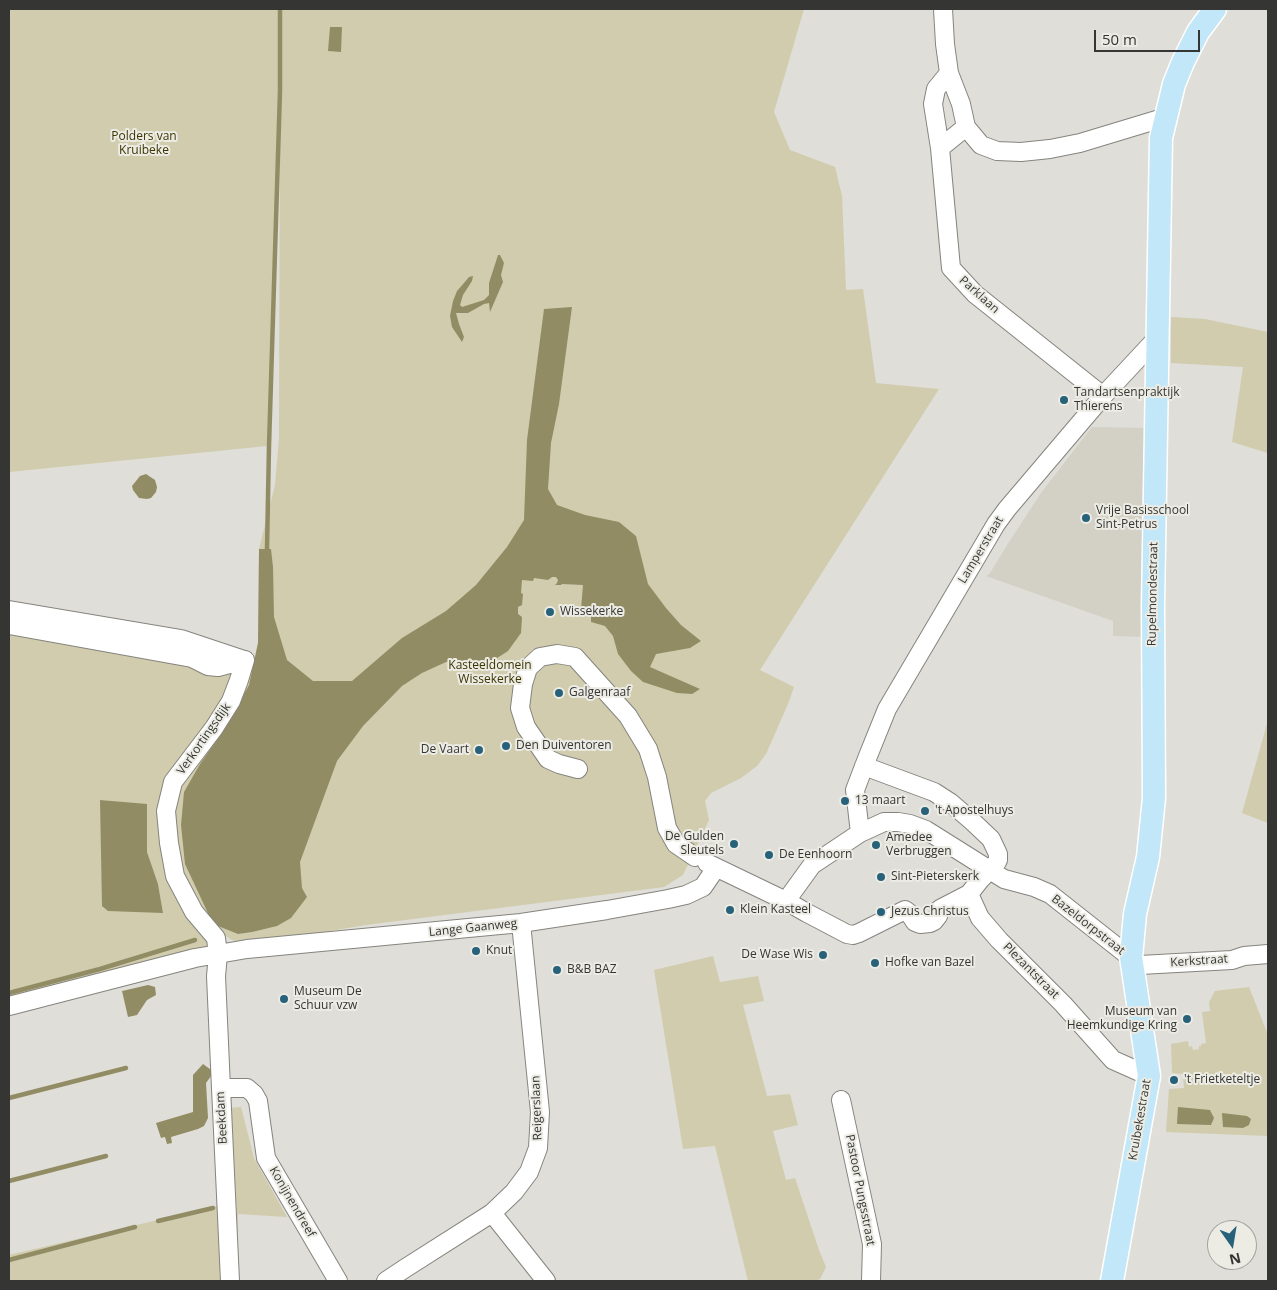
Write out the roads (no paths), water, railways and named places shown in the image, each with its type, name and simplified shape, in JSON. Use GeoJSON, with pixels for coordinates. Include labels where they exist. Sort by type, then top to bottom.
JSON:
{"type":"FeatureCollection","features":[{"type":"Feature","properties":{"kind":"main road"},"geometry":{"type":"LineString","coordinates":[[1161,168],[1161,138],[1174,84],[1198,32],[1215,9]]}},
{"type":"Feature","properties":{"kind":"main road"},"geometry":{"type":"LineString","coordinates":[[1161,168],[1181,96],[1190,74],[1215,30],[1231,9]]}},
{"type":"Feature","properties":{"kind":"main road","name":"Rupelmondestraat"},"geometry":{"type":"LineString","coordinates":[[1131,957],[1135,914],[1148,858],[1154,798],[1153,606],[1161,168]]}},
{"type":"Feature","properties":{"kind":"main road","name":"Kruibekestraat"},"geometry":{"type":"LineString","coordinates":[[1112,1281],[1149,1076],[1131,957]]}},
{"type":"Feature","properties":{"kind":"street"},"geometry":{"type":"LineString","coordinates":[[943,9],[944,44],[949,73],[961,104],[966,127],[981,146],[996,151],[1021,152],[1050,149],[1080,143],[1166,117]]}},
{"type":"Feature","properties":{"kind":"street","name":"Parklaan"},"geometry":{"type":"LineString","coordinates":[[949,73],[936,89],[933,104],[940,148],[951,268],[975,294],[1103,396]]}},
{"type":"Feature","properties":{"kind":"street"},"geometry":{"type":"LineString","coordinates":[[940,148],[966,127]]}},
{"type":"Feature","properties":{"kind":"street","name":"Lamperstraat"},"geometry":{"type":"LineString","coordinates":[[860,833],[855,790],[887,709],[996,524],[1006,509],[1103,396],[1158,338]]}},
{"type":"Feature","properties":{"kind":"street"},"geometry":{"type":"LineString","coordinates":[[9,610],[181,640],[245,660]]}},
{"type":"Feature","properties":{"kind":"street"},"geometry":{"type":"LineString","coordinates":[[9,626],[192,658],[208,666],[218,667],[245,660]]}},
{"type":"Feature","properties":{"kind":"street"},"geometry":{"type":"LineString","coordinates":[[578,769],[559,764],[548,758],[526,727],[520,708],[523,684],[528,668],[540,657],[557,654],[576,657],[628,716],[648,749],[657,777],[666,828],[676,844],[706,863],[786,900],[847,934],[853,935],[905,910],[915,922],[920,924],[930,923],[938,916],[940,909],[969,894],[995,865],[998,860],[998,854],[991,840],[958,810],[934,792],[864,766]]}},
{"type":"Feature","properties":{"kind":"street","name":"Verkortingsdijk"},"geometry":{"type":"LineString","coordinates":[[218,955],[216,938],[194,912],[175,876],[168,844],[166,811],[173,782],[214,728],[231,700],[245,660]]}},
{"type":"Feature","properties":{"kind":"street","name":"Bazeldorpstraat"},"geometry":{"type":"LineString","coordinates":[[786,900],[812,865],[860,833],[884,822],[898,822],[926,830],[1004,879],[1034,887],[1050,894],[1131,957]]}},
{"type":"Feature","properties":{"kind":"street","name":"Lange Gaanweg"},"geometry":{"type":"LineString","coordinates":[[9,1006],[195,958],[247,949],[521,923],[608,910],[686,895],[703,887],[706,863]]}},
{"type":"Feature","properties":{"kind":"street","name":"Plezantstraat"},"geometry":{"type":"LineString","coordinates":[[969,894],[980,918],[1063,1004],[1113,1060],[1149,1076]]}},
{"type":"Feature","properties":{"kind":"street","name":"Reigerslaan"},"geometry":{"type":"LineString","coordinates":[[386,1281],[492,1213],[514,1192],[529,1172],[538,1148],[540,1112],[521,923]]}},
{"type":"Feature","properties":{"kind":"street","name":"Kerkstraat"},"geometry":{"type":"LineString","coordinates":[[1131,957],[1140,965],[1232,960],[1244,956],[1268,954]]}},
{"type":"Feature","properties":{"kind":"street","name":"Beekdam"},"geometry":{"type":"LineString","coordinates":[[218,955],[216,976],[220,1088],[230,1281]]}},
{"type":"Feature","properties":{"kind":"street","name":"Konijnendreef"},"geometry":{"type":"LineString","coordinates":[[220,1088],[247,1088],[254,1094],[258,1102],[266,1158],[338,1281]]}},
{"type":"Feature","properties":{"kind":"street","name":"Pastoor Pungsstraat"},"geometry":{"type":"LineString","coordinates":[[842,1100],[872,1244],[872,1281]]}},
{"type":"Feature","properties":{"kind":"street"},"geometry":{"type":"LineString","coordinates":[[492,1213],[546,1281]]}},
{"type":"Feature","properties":{"kind":"waterway"},"geometry":{"type":"LineString","coordinates":[[267,549],[280,91],[280,9]]}},
{"type":"Feature","properties":{"kind":"waterway"},"geometry":{"type":"LineString","coordinates":[[9,993],[100,969],[195,940]]}},
{"type":"Feature","properties":{"kind":"waterway"},"geometry":{"type":"LineString","coordinates":[[9,1098],[126,1068]]}},
{"type":"Feature","properties":{"kind":"waterway"},"geometry":{"type":"LineString","coordinates":[[9,1181],[106,1156]]}},
{"type":"Feature","properties":{"kind":"waterway"},"geometry":{"type":"LineString","coordinates":[[158,1221],[213,1208]]}},
{"type":"Feature","properties":{"kind":"waterway"},"geometry":{"type":"LineString","coordinates":[[9,1260],[135,1227]]}},
{"type":"Feature","properties":{"kind":"place","name":"Tandartsenpraktijk Thierens"},"geometry":{"type":"Point","coordinates":[1064,400]}},
{"type":"Feature","properties":{"kind":"place","name":"Vrije Basisschool Sint-Petrus"},"geometry":{"type":"Point","coordinates":[1086,518]}},
{"type":"Feature","properties":{"kind":"place","name":"Wissekerke"},"geometry":{"type":"Point","coordinates":[550,612]}},
{"type":"Feature","properties":{"kind":"place","name":"Galgenraaf"},"geometry":{"type":"Point","coordinates":[559,693]}},
{"type":"Feature","properties":{"kind":"place","name":"Den Duiventoren"},"geometry":{"type":"Point","coordinates":[506,746]}},
{"type":"Feature","properties":{"kind":"place","name":"De Vaart"},"geometry":{"type":"Point","coordinates":[479,750]}},
{"type":"Feature","properties":{"kind":"place","name":"13 maart"},"geometry":{"type":"Point","coordinates":[845,801]}},
{"type":"Feature","properties":{"kind":"place","name":"'t Apostelhuys"},"geometry":{"type":"Point","coordinates":[925,811]}},
{"type":"Feature","properties":{"kind":"place","name":"De Gulden Sleutels"},"geometry":{"type":"Point","coordinates":[734,844]}},
{"type":"Feature","properties":{"kind":"place","name":"Amedee Verbruggen"},"geometry":{"type":"Point","coordinates":[876,845]}},
{"type":"Feature","properties":{"kind":"place","name":"De Eenhoorn"},"geometry":{"type":"Point","coordinates":[769,855]}},
{"type":"Feature","properties":{"kind":"place","name":"Sint-Pieterskerk"},"geometry":{"type":"Point","coordinates":[881,877]}},
{"type":"Feature","properties":{"kind":"place","name":"Klein Kasteel"},"geometry":{"type":"Point","coordinates":[730,910]}},
{"type":"Feature","properties":{"kind":"place","name":"Jezus Christus"},"geometry":{"type":"Point","coordinates":[881,912]}},
{"type":"Feature","properties":{"kind":"place","name":"Knut"},"geometry":{"type":"Point","coordinates":[476,951]}},
{"type":"Feature","properties":{"kind":"place","name":"De Wase Wis"},"geometry":{"type":"Point","coordinates":[823,955]}},
{"type":"Feature","properties":{"kind":"place","name":"Hofke van Bazel"},"geometry":{"type":"Point","coordinates":[875,963]}},
{"type":"Feature","properties":{"kind":"place","name":"B&B BAZ"},"geometry":{"type":"Point","coordinates":[557,970]}},
{"type":"Feature","properties":{"kind":"place","name":"Museum De Schuur vzw"},"geometry":{"type":"Point","coordinates":[284,999]}},
{"type":"Feature","properties":{"kind":"place","name":"Museum van Heemkundige Kring"},"geometry":{"type":"Point","coordinates":[1187,1019]}},
{"type":"Feature","properties":{"kind":"place","name":"'t Frietketeltje"},"geometry":{"type":"Point","coordinates":[1174,1080]}},
{"type":"Feature","properties":{"kind":"park label","name":"Polders van Kruibeke"},"geometry":{"type":"Point","coordinates":[144,144]}},
{"type":"Feature","properties":{"kind":"park label","name":"Kasteeldomein Wissekerke"},"geometry":{"type":"Point","coordinates":[490,673]}}]}
